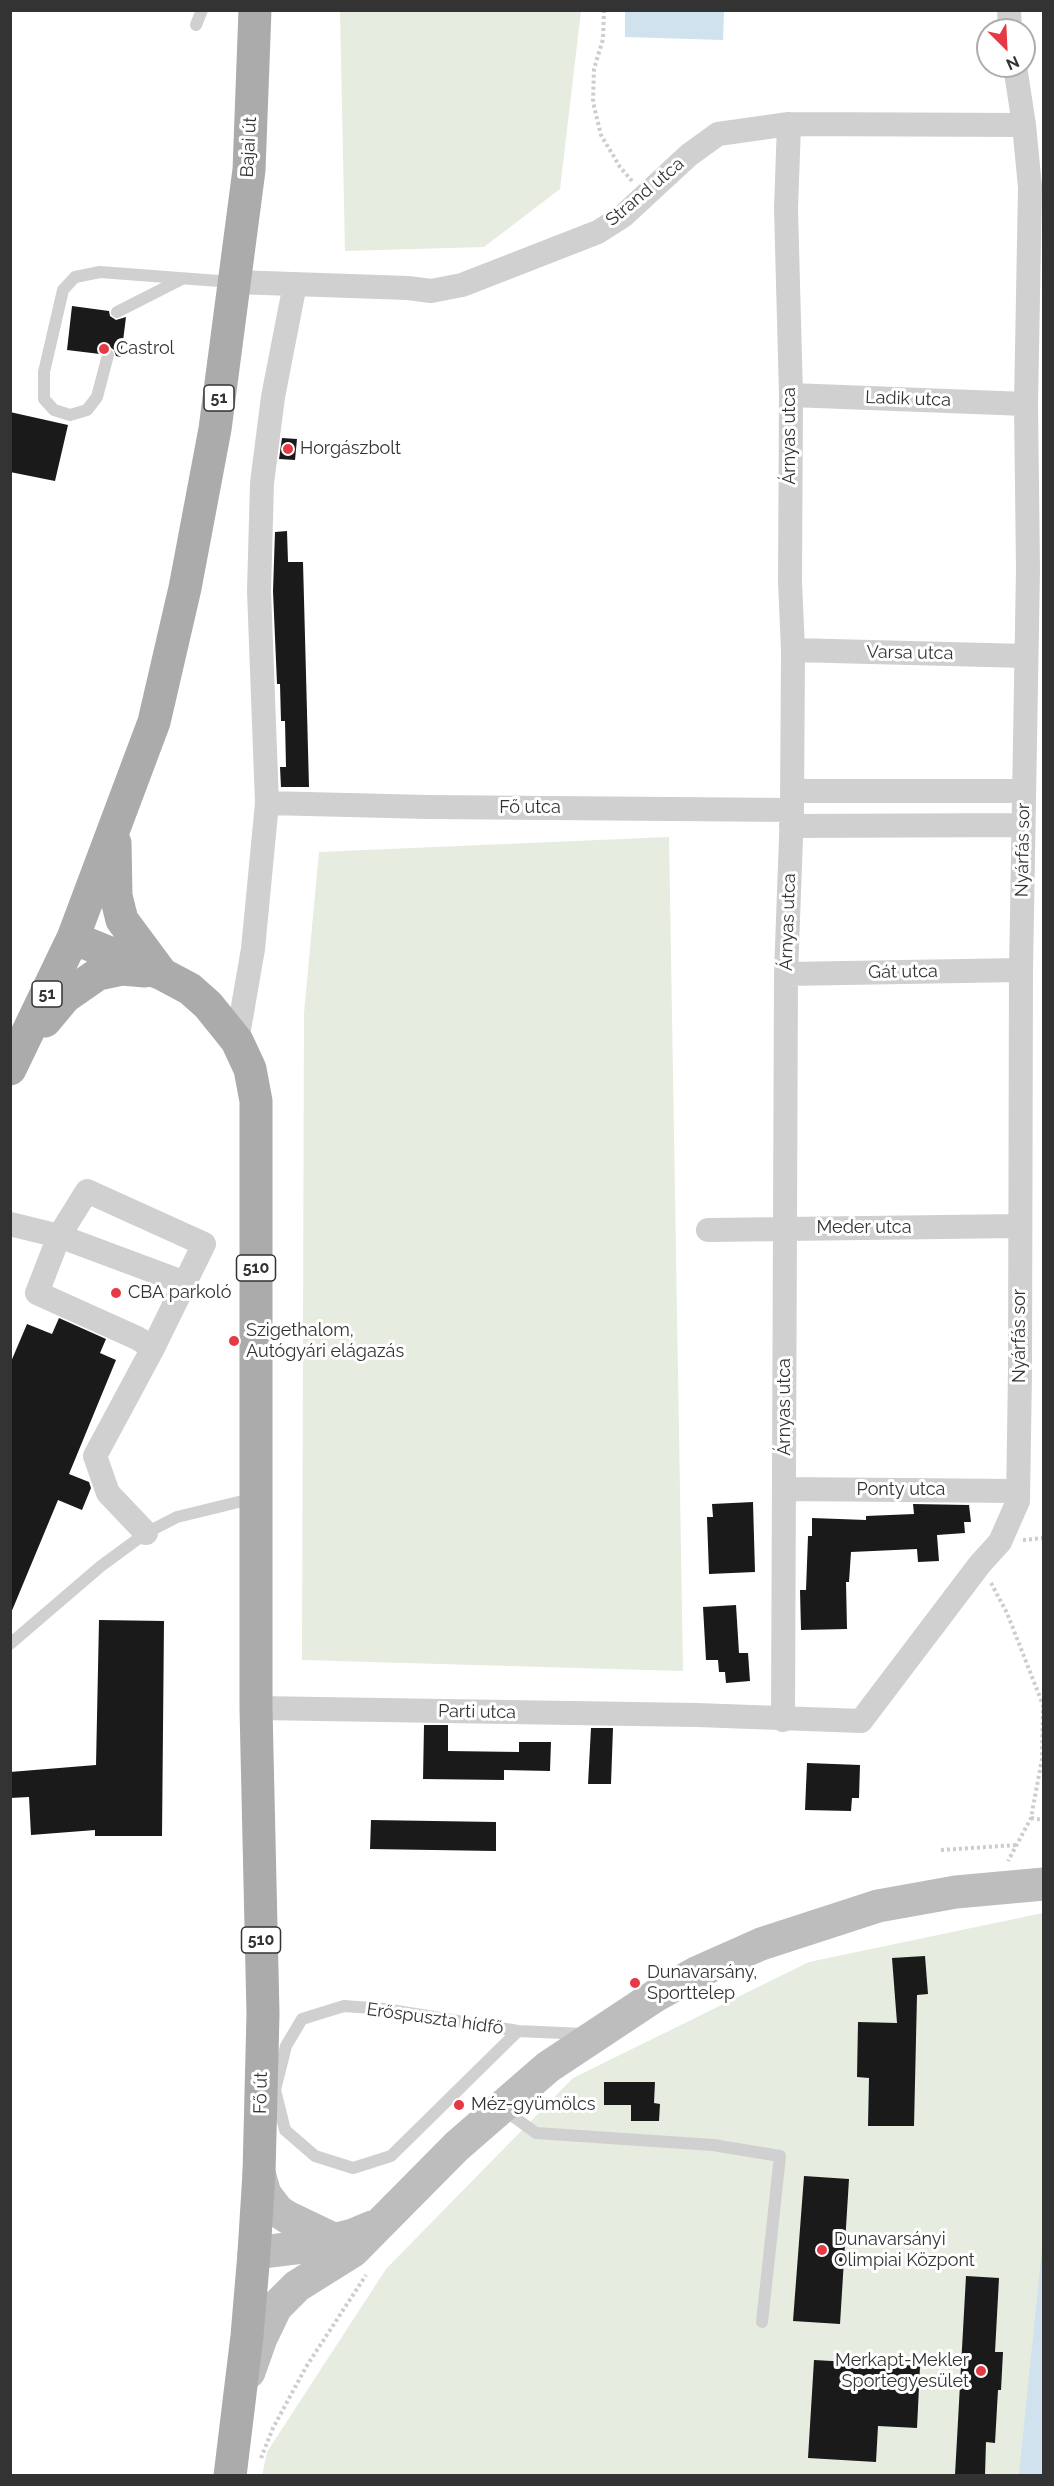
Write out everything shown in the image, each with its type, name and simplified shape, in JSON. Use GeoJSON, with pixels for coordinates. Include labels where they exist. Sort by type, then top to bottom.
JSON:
{"type":"FeatureCollection","features":[{"type":"Feature","properties":{"kind":"main road","name":"Bajai út"},"geometry":{"type":"LineString","coordinates":[[235,282],[249,170],[255,10]]}},
{"type":"Feature","properties":{"kind":"main road","name":"51"},"geometry":{"type":"LineString","coordinates":[[15,1059],[73,938],[154,722],[185,588],[215,429],[235,282]]}},
{"type":"Feature","properties":{"kind":"main road"},"geometry":{"type":"LineString","coordinates":[[115,825],[116,896],[122,920],[162,974]]}},
{"type":"Feature","properties":{"kind":"main road","name":"510"},"geometry":{"type":"LineString","coordinates":[[73,938],[162,974],[190,989],[208,1005],[237,1041],[250,1070],[256,1101],[256,1708]]}},
{"type":"Feature","properties":{"kind":"main road"},"geometry":{"type":"LineString","coordinates":[[15,1059],[65,997],[98,974],[122,969],[162,974]]}},
{"type":"Feature","properties":{"kind":"main road","name":"Fő út"},"geometry":{"type":"LineString","coordinates":[[244,2470],[241,2394],[259,2173],[263,2014],[256,1708]]}},
{"type":"Feature","properties":{"kind":"street","name":"Nyárfás sor"},"geometry":{"type":"LineString","coordinates":[[783,1719],[861,1721],[980,1564],[1000,1542],[1018,1501],[1021,970],[1026,656],[1026,404],[1030,187],[1017,78]]}},
{"type":"Feature","properties":{"kind":"street","name":"Strand utca"},"geometry":{"type":"LineString","coordinates":[[235,282],[431,291],[462,285],[598,232],[623,216],[689,155],[718,134],[789,124],[1024,125]]}},
{"type":"Feature","properties":{"kind":"street","name":"Árnyas utca"},"geometry":{"type":"LineString","coordinates":[[783,1719],[786,974],[792,809],[793,650],[790,582],[790,395],[786,209],[789,124]]}},
{"type":"Feature","properties":{"kind":"street"},"geometry":{"type":"LineString","coordinates":[[237,1041],[253,949],[267,803],[259,591],[262,483],[273,397],[296,284]]}},
{"type":"Feature","properties":{"kind":"street","name":"Ladik utca"},"geometry":{"type":"LineString","coordinates":[[790,395],[1026,404]]}},
{"type":"Feature","properties":{"kind":"street","name":"Varsa utca"},"geometry":{"type":"LineString","coordinates":[[793,650],[1026,656]]}},
{"type":"Feature","properties":{"kind":"street","name":"Fő utca"},"geometry":{"type":"LineString","coordinates":[[792,809],[1024,791]]}},
{"type":"Feature","properties":{"kind":"street","name":"Fő utca"},"geometry":{"type":"LineString","coordinates":[[267,803],[428,807],[792,809],[1023,825]]}},
{"type":"Feature","properties":{"kind":"street","name":"Gát utca"},"geometry":{"type":"LineString","coordinates":[[786,974],[1021,970]]}},
{"type":"Feature","properties":{"kind":"street"},"geometry":{"type":"LineString","coordinates":[[146,1533],[108,1493],[95,1456],[153,1348],[204,1244],[87,1191],[59,1236],[37,1293],[137,1338],[153,1348]]}},
{"type":"Feature","properties":{"kind":"street"},"geometry":{"type":"LineString","coordinates":[[10,1224],[59,1236],[185,1283]]}},
{"type":"Feature","properties":{"kind":"street","name":"Meder utca"},"geometry":{"type":"LineString","coordinates":[[708,1230],[1020,1226]]}},
{"type":"Feature","properties":{"kind":"street","name":"Ponty utca"},"geometry":{"type":"LineString","coordinates":[[784,1490],[1018,1491]]}},
{"type":"Feature","properties":{"kind":"street","name":"Parti utca"},"geometry":{"type":"LineString","coordinates":[[256,1708],[697,1715],[783,1719]]}},
{"type":"Feature","properties":{"kind":"street"},"geometry":{"type":"LineString","coordinates":[[241,2394],[261,2338],[276,2307],[331,2254],[376,2225],[500,2107],[548,2067],[594,2034],[698,1972],[761,1944],[878,1906],[956,1892],[1044,1884]]}},
{"type":"Feature","properties":{"kind":"street"},"geometry":{"type":"LineString","coordinates":[[259,2173],[265,2194],[278,2211],[331,2254]]}},
{"type":"Feature","properties":{"kind":"street"},"geometry":{"type":"LineString","coordinates":[[254,2253],[270,2268],[293,2276],[309,2276],[331,2254]]}},
{"type":"Feature","properties":{"kind":"lane"},"geometry":{"type":"LineString","coordinates":[[196,25],[202,10]]}},
{"type":"Feature","properties":{"kind":"lane"},"geometry":{"type":"LineString","coordinates":[[108,355],[97,397],[87,410],[70,415],[54,410],[45,399],[44,372],[63,290],[75,277],[100,272],[235,282]]}},
{"type":"Feature","properties":{"kind":"lane"},"geometry":{"type":"LineString","coordinates":[[117,312],[159,288],[186,278]]}},
{"type":"Feature","properties":{"kind":"lane"},"geometry":{"type":"LineString","coordinates":[[10,1644],[101,1566],[146,1533],[177,1517],[256,1498]]}},
{"type":"Feature","properties":{"kind":"lane","name":"Erőspuszta hídfő"},"geometry":{"type":"LineString","coordinates":[[518,2031],[391,2156],[353,2168],[315,2156],[285,2130],[275,2090],[286,2046],[302,2019],[344,2006],[385,2008],[518,2031],[594,2034]]}},
{"type":"Feature","properties":{"kind":"lane"},"geometry":{"type":"LineString","coordinates":[[500,2107],[536,2133],[713,2145],[780,2156],[762,2322]]}},
{"type":"Feature","properties":{"kind":"path"},"geometry":{"type":"LineString","coordinates":[[604,10],[603,39],[594,69],[593,102],[601,135],[620,167],[644,196]]}},
{"type":"Feature","properties":{"kind":"path"},"geometry":{"type":"LineString","coordinates":[[980,1564],[1007,1613],[1043,1705],[1042,1759],[1031,1818],[1007,1863],[1003,1866]]}},
{"type":"Feature","properties":{"kind":"path"},"geometry":{"type":"LineString","coordinates":[[1031,1818],[1044,1820]]}},
{"type":"Feature","properties":{"kind":"path"},"geometry":{"type":"LineString","coordinates":[[941,1850],[1017,1845]]}},
{"type":"Feature","properties":{"kind":"path"},"geometry":{"type":"LineString","coordinates":[[244,2470],[261,2456],[273,2428],[306,2367],[369,2271]]}},
{"type":"Feature","properties":{"kind":"shaded area"},"geometry":{"type":"Polygon","coordinates":[[[340,11],[581,11],[560,189],[484,247],[345,251],[340,11]]]}},
{"type":"Feature","properties":{"kind":"shaded area"},"geometry":{"type":"Polygon","coordinates":[[[669,837],[683,1671],[302,1660],[304,1013],[319,852],[669,837]]]}},
{"type":"Feature","properties":{"kind":"shaded area"},"geometry":{"type":"Polygon","coordinates":[[[1043,1913],[1043,2475],[262,2476],[267,2452],[386,2269],[573,2078],[809,1962],[1043,1913]]]}},
{"type":"Feature","properties":{"kind":"water"},"geometry":{"type":"Polygon","coordinates":[[[625,11],[724,11],[723,40],[625,37],[625,11]]]}},
{"type":"Feature","properties":{"kind":"water"},"geometry":{"type":"Polygon","coordinates":[[[1043,2238],[1043,2475],[1019,2475],[1043,2238]]]}},
{"type":"Feature","properties":{"kind":"building"},"geometry":{"type":"Polygon","coordinates":[[[72,306],[109,311],[110,316],[116,320],[126,317],[121,357],[116,356],[110,347],[103,349],[100,354],[67,350],[72,306]]]}},
{"type":"Feature","properties":{"kind":"building"},"geometry":{"type":"Polygon","coordinates":[[[10,412],[68,425],[55,481],[10,472],[10,412]]]}},
{"type":"Feature","properties":{"kind":"building"},"geometry":{"type":"Polygon","coordinates":[[[282,438],[297,439],[295,460],[279,459],[282,438]]]}},
{"type":"Feature","properties":{"kind":"building"},"geometry":{"type":"Polygon","coordinates":[[[287,531],[288,562],[303,562],[309,787],[281,787],[280,767],[286,767],[285,721],[281,721],[280,684],[277,684],[273,591],[275,532],[287,531]]]}},
{"type":"Feature","properties":{"kind":"building"},"geometry":{"type":"Polygon","coordinates":[[[59,1318],[106,1339],[100,1353],[116,1360],[69,1474],[89,1482],[91,1488],[82,1510],[58,1500],[11,1613],[10,1364],[27,1324],[52,1334],[59,1318]]]}},
{"type":"Feature","properties":{"kind":"building"},"geometry":{"type":"Polygon","coordinates":[[[753,1502],[755,1572],[709,1574],[707,1517],[713,1517],[712,1504],[753,1502]]]}},
{"type":"Feature","properties":{"kind":"building"},"geometry":{"type":"Polygon","coordinates":[[[913,1504],[969,1505],[971,1522],[964,1522],[965,1533],[937,1535],[939,1561],[918,1562],[917,1549],[851,1552],[849,1582],[846,1582],[847,1629],[801,1630],[800,1590],[806,1590],[808,1536],[812,1536],[812,1518],[866,1520],[866,1516],[914,1514],[913,1504]]]}},
{"type":"Feature","properties":{"kind":"building"},"geometry":{"type":"Polygon","coordinates":[[[736,1605],[739,1653],[748,1653],[750,1681],[726,1683],[725,1672],[719,1672],[718,1660],[706,1660],[703,1607],[736,1605]]]}},
{"type":"Feature","properties":{"kind":"building"},"geometry":{"type":"Polygon","coordinates":[[[99,1620],[164,1621],[162,1836],[95,1836],[95,1830],[31,1835],[29,1797],[10,1798],[10,1772],[96,1765],[99,1620]]]}},
{"type":"Feature","properties":{"kind":"building"},"geometry":{"type":"Polygon","coordinates":[[[424,1725],[448,1725],[448,1751],[519,1752],[519,1742],[551,1742],[550,1771],[504,1770],[504,1780],[423,1779],[424,1725]]]}},
{"type":"Feature","properties":{"kind":"building"},"geometry":{"type":"Polygon","coordinates":[[[591,1728],[613,1728],[611,1784],[588,1784],[591,1728]]]}},
{"type":"Feature","properties":{"kind":"building"},"geometry":{"type":"Polygon","coordinates":[[[807,1763],[860,1765],[859,1798],[852,1798],[851,1811],[805,1810],[807,1763]]]}},
{"type":"Feature","properties":{"kind":"building"},"geometry":{"type":"Polygon","coordinates":[[[371,1820],[496,1822],[496,1851],[370,1849],[371,1820]]]}},
{"type":"Feature","properties":{"kind":"building"},"geometry":{"type":"Polygon","coordinates":[[[925,1956],[928,1994],[917,1995],[914,2126],[868,2126],[869,2078],[857,2077],[858,2022],[897,2023],[892,1958],[925,1956]]]}},
{"type":"Feature","properties":{"kind":"building"},"geometry":{"type":"Polygon","coordinates":[[[604,2082],[655,2082],[654,2103],[660,2104],[659,2121],[631,2121],[631,2105],[604,2105],[604,2082]]]}},
{"type":"Feature","properties":{"kind":"building","name":"Dunavarsányi Olimpiai Központ"},"geometry":{"type":"Polygon","coordinates":[[[804,2176],[849,2179],[840,2324],[793,2321],[804,2176]]]}},
{"type":"Feature","properties":{"kind":"building","name":"Merkapt-Mekler Sportegyesület"},"geometry":{"type":"Polygon","coordinates":[[[966,2276],[999,2278],[995,2352],[1003,2352],[1001,2390],[998,2390],[995,2443],[986,2442],[985,2475],[955,2475],[966,2276]]]}},
{"type":"Feature","properties":{"kind":"building"},"geometry":{"type":"Polygon","coordinates":[[[814,2360],[920,2366],[917,2428],[878,2426],[876,2462],[808,2458],[814,2360]]]}},
{"type":"Feature","properties":{"kind":"place","name":"Castrol"},"geometry":{"type":"Point","coordinates":[104,349]}},
{"type":"Feature","properties":{"kind":"place","name":"Horgászbolt"},"geometry":{"type":"Point","coordinates":[288,449]}},
{"type":"Feature","properties":{"kind":"place","name":"CBA parkoló"},"geometry":{"type":"Point","coordinates":[116,1293]}},
{"type":"Feature","properties":{"kind":"place","name":"Szigethalom, Autógyári elágazás"},"geometry":{"type":"Point","coordinates":[234,1341]}},
{"type":"Feature","properties":{"kind":"place","name":"Dunavarsány, Sporttelep"},"geometry":{"type":"Point","coordinates":[635,1983]}},
{"type":"Feature","properties":{"kind":"place","name":"Méz-gyümölcs"},"geometry":{"type":"Point","coordinates":[459,2105]}},
{"type":"Feature","properties":{"kind":"place","name":"Dunavarsányi Olimpiai Központ"},"geometry":{"type":"Point","coordinates":[822,2250]}},
{"type":"Feature","properties":{"kind":"place","name":"Merkapt-Mekler Sportegyesület"},"geometry":{"type":"Point","coordinates":[981,2371]}}]}
